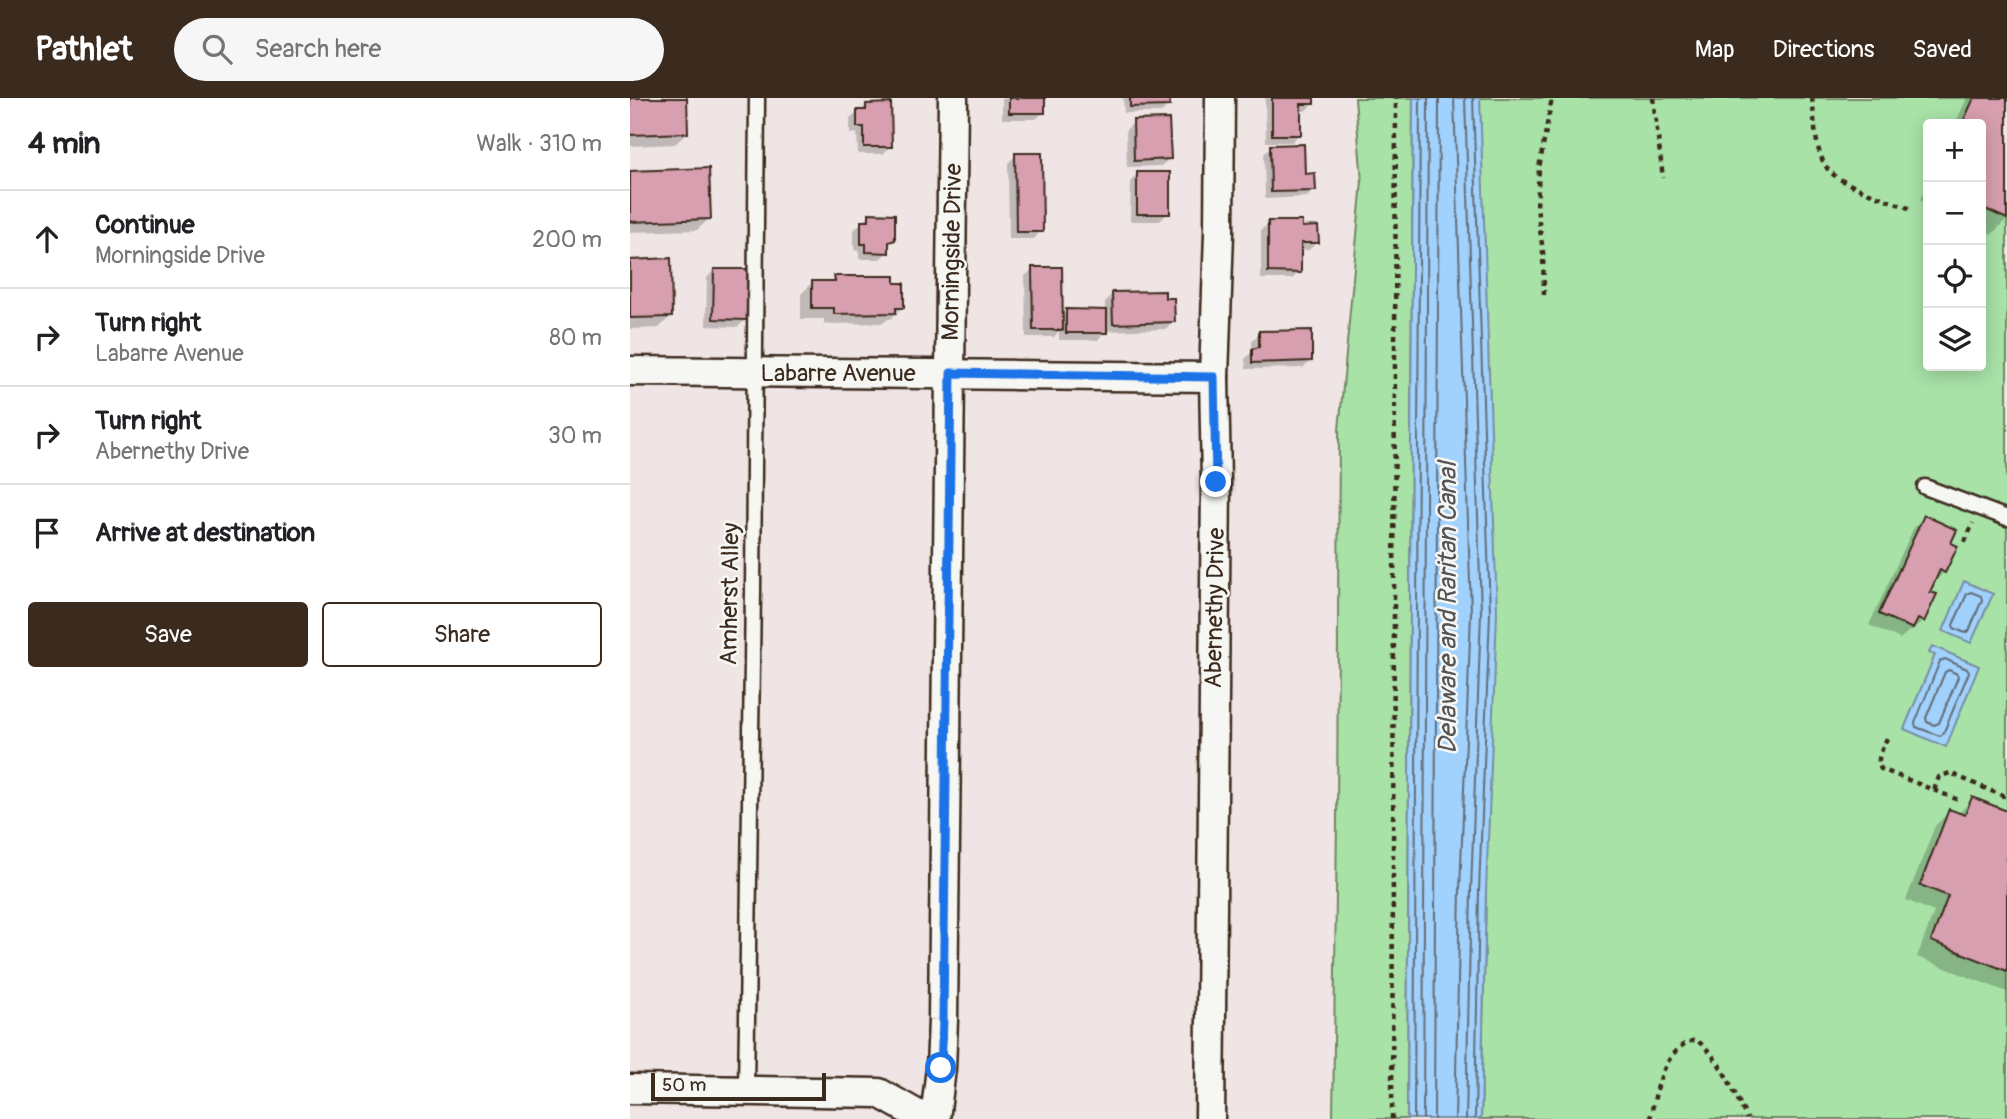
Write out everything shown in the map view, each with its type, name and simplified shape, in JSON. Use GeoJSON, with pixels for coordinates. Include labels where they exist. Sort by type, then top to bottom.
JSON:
{"type":"FeatureCollection","features":[{"type":"Feature","properties":{"kind":"street","name":"Morningside Drive"},"geometry":{"type":"LineString","coordinates":[[935,1119],[943,1020],[953,98]]}},
{"type":"Feature","properties":{"kind":"street","name":"Abernethy Drive"},"geometry":{"type":"LineString","coordinates":[[1210,1119],[1216,482],[1214,377],[1220,98]]}},
{"type":"Feature","properties":{"kind":"street","name":"Labarre Avenue"},"geometry":{"type":"LineString","coordinates":[[630,371],[1214,377]]}},
{"type":"Feature","properties":{"kind":"street"},"geometry":{"type":"LineString","coordinates":[[630,1089],[879,1093],[925,1119]]}},
{"type":"Feature","properties":{"kind":"lane","name":"Amherst Alley"},"geometry":{"type":"LineString","coordinates":[[746,1091],[757,98]]}},
{"type":"Feature","properties":{"kind":"lane"},"geometry":{"type":"LineString","coordinates":[[1925,487],[2007,518]]}},
{"type":"Feature","properties":{"kind":"path"},"geometry":{"type":"LineString","coordinates":[[1392,1119],[1396,98]]}},
{"type":"Feature","properties":{"kind":"path"},"geometry":{"type":"LineString","coordinates":[[1544,295],[1543,252],[1537,207],[1539,168],[1552,98]]}},
{"type":"Feature","properties":{"kind":"path"},"geometry":{"type":"LineString","coordinates":[[1653,98],[1663,178]]}},
{"type":"Feature","properties":{"kind":"path"},"geometry":{"type":"LineString","coordinates":[[1812,98],[1820,153],[1827,169],[1839,179],[1911,209]]}},
{"type":"Feature","properties":{"kind":"path"},"geometry":{"type":"LineString","coordinates":[[1887,738],[1878,759],[1881,769],[1961,801]]}},
{"type":"Feature","properties":{"kind":"path"},"geometry":{"type":"LineString","coordinates":[[1934,790],[1939,777],[1950,773],[2003,796],[2007,794]]}},
{"type":"Feature","properties":{"kind":"path"},"geometry":{"type":"LineString","coordinates":[[1650,1119],[1656,1089],[1664,1070],[1677,1049],[1686,1042],[1696,1040],[1706,1047],[1712,1056],[1730,1084],[1747,1119]]}},
{"type":"Feature","properties":{"kind":"green space"},"geometry":{"type":"Polygon","coordinates":[[[1355,98],[1413,98],[1407,1119],[1333,1119],[1339,430],[1362,181],[1355,98]]]}},
{"type":"Feature","properties":{"kind":"green space"},"geometry":{"type":"Polygon","coordinates":[[[1480,98],[2007,98],[2007,1119],[1481,1119],[1486,891],[1480,98]]]}},
{"type":"Feature","properties":{"kind":"water","name":"Delaware and Raritan Canal"},"geometry":{"type":"Polygon","coordinates":[[[1413,98],[1480,98],[1497,613],[1486,891],[1481,1119],[1407,1119],[1413,98]]]}},
{"type":"Feature","properties":{"kind":"water"},"geometry":{"type":"Polygon","coordinates":[[[1964,581],[1993,594],[1971,643],[1943,631],[1964,581]]]}},
{"type":"Feature","properties":{"kind":"water"},"geometry":{"type":"Polygon","coordinates":[[[1932,646],[1979,666],[1946,747],[1904,729],[1935,655],[1929,653],[1932,646]]]}},
{"type":"Feature","properties":{"kind":"building"},"geometry":{"type":"Polygon","coordinates":[[[630,98],[687,98],[688,133],[630,135],[630,98]]]}},
{"type":"Feature","properties":{"kind":"building"},"geometry":{"type":"Polygon","coordinates":[[[1009,98],[1045,98],[1045,113],[1009,113],[1009,98]]]}},
{"type":"Feature","properties":{"kind":"building"},"geometry":{"type":"Polygon","coordinates":[[[1130,98],[1170,98],[1170,106],[1130,107],[1130,98]]]}},
{"type":"Feature","properties":{"kind":"building"},"geometry":{"type":"Polygon","coordinates":[[[1272,98],[1314,98],[1314,104],[1301,104],[1301,135],[1272,135],[1272,98]]]}},
{"type":"Feature","properties":{"kind":"building"},"geometry":{"type":"Polygon","coordinates":[[[1974,98],[2007,98],[2007,219],[1986,209],[1986,119],[1964,119],[1974,98]]]}},
{"type":"Feature","properties":{"kind":"building"},"geometry":{"type":"Polygon","coordinates":[[[891,103],[892,147],[864,147],[864,127],[857,127],[857,110],[866,110],[866,104],[891,103]]]}},
{"type":"Feature","properties":{"kind":"building"},"geometry":{"type":"Polygon","coordinates":[[[1169,119],[1171,159],[1134,161],[1133,120],[1169,119]]]}},
{"type":"Feature","properties":{"kind":"building"},"geometry":{"type":"Polygon","coordinates":[[[1304,144],[1305,174],[1315,173],[1316,191],[1271,192],[1270,145],[1304,144]]]}},
{"type":"Feature","properties":{"kind":"building"},"geometry":{"type":"Polygon","coordinates":[[[1015,153],[1042,153],[1043,232],[1016,232],[1015,153]]]}},
{"type":"Feature","properties":{"kind":"building"},"geometry":{"type":"Polygon","coordinates":[[[709,168],[711,219],[630,222],[630,171],[709,168]]]}},
{"type":"Feature","properties":{"kind":"building"},"geometry":{"type":"Polygon","coordinates":[[[1137,172],[1170,172],[1170,214],[1137,214],[1137,172]]]}},
{"type":"Feature","properties":{"kind":"building"},"geometry":{"type":"Polygon","coordinates":[[[869,213],[895,214],[895,240],[889,242],[889,253],[866,252],[866,244],[861,244],[861,221],[869,221],[869,213]]]}},
{"type":"Feature","properties":{"kind":"building"},"geometry":{"type":"Polygon","coordinates":[[[1268,221],[1302,221],[1302,227],[1318,226],[1319,243],[1301,243],[1301,273],[1268,272],[1268,221]]]}},
{"type":"Feature","properties":{"kind":"building"},"geometry":{"type":"Polygon","coordinates":[[[671,258],[672,317],[630,318],[630,260],[671,258]]]}},
{"type":"Feature","properties":{"kind":"building"},"geometry":{"type":"Polygon","coordinates":[[[1032,267],[1062,267],[1063,330],[1033,330],[1032,267]]]}},
{"type":"Feature","properties":{"kind":"building"},"geometry":{"type":"Polygon","coordinates":[[[714,269],[748,269],[747,320],[713,319],[714,269]]]}},
{"type":"Feature","properties":{"kind":"building"},"geometry":{"type":"Polygon","coordinates":[[[834,276],[895,276],[895,283],[904,283],[904,308],[896,308],[896,313],[834,314],[834,308],[812,308],[812,281],[835,281],[834,276]]]}},
{"type":"Feature","properties":{"kind":"building"},"geometry":{"type":"Polygon","coordinates":[[[1165,291],[1165,298],[1174,298],[1175,322],[1113,324],[1112,292],[1165,291]]]}},
{"type":"Feature","properties":{"kind":"building"},"geometry":{"type":"Polygon","coordinates":[[[1066,309],[1107,310],[1107,333],[1066,333],[1066,309]]]}},
{"type":"Feature","properties":{"kind":"building"},"geometry":{"type":"Polygon","coordinates":[[[1312,330],[1312,361],[1252,363],[1252,349],[1259,347],[1259,331],[1312,330]]]}},
{"type":"Feature","properties":{"kind":"building"},"geometry":{"type":"Polygon","coordinates":[[[1924,515],[1957,530],[1951,543],[1958,546],[1945,573],[1940,570],[1930,592],[1937,594],[1924,622],[1918,619],[1913,629],[1879,614],[1924,515]]]}},
{"type":"Feature","properties":{"kind":"building"},"geometry":{"type":"Polygon","coordinates":[[[1972,797],[2007,811],[2007,971],[1931,941],[1948,896],[1920,885],[1949,809],[1965,815],[1972,797]]]}},
{"type":"Feature","properties":{"kind":"route"},"geometry":{"type":"LineString","coordinates":[[941,1068],[951,373],[1214,377],[1216,482]]}}]}
